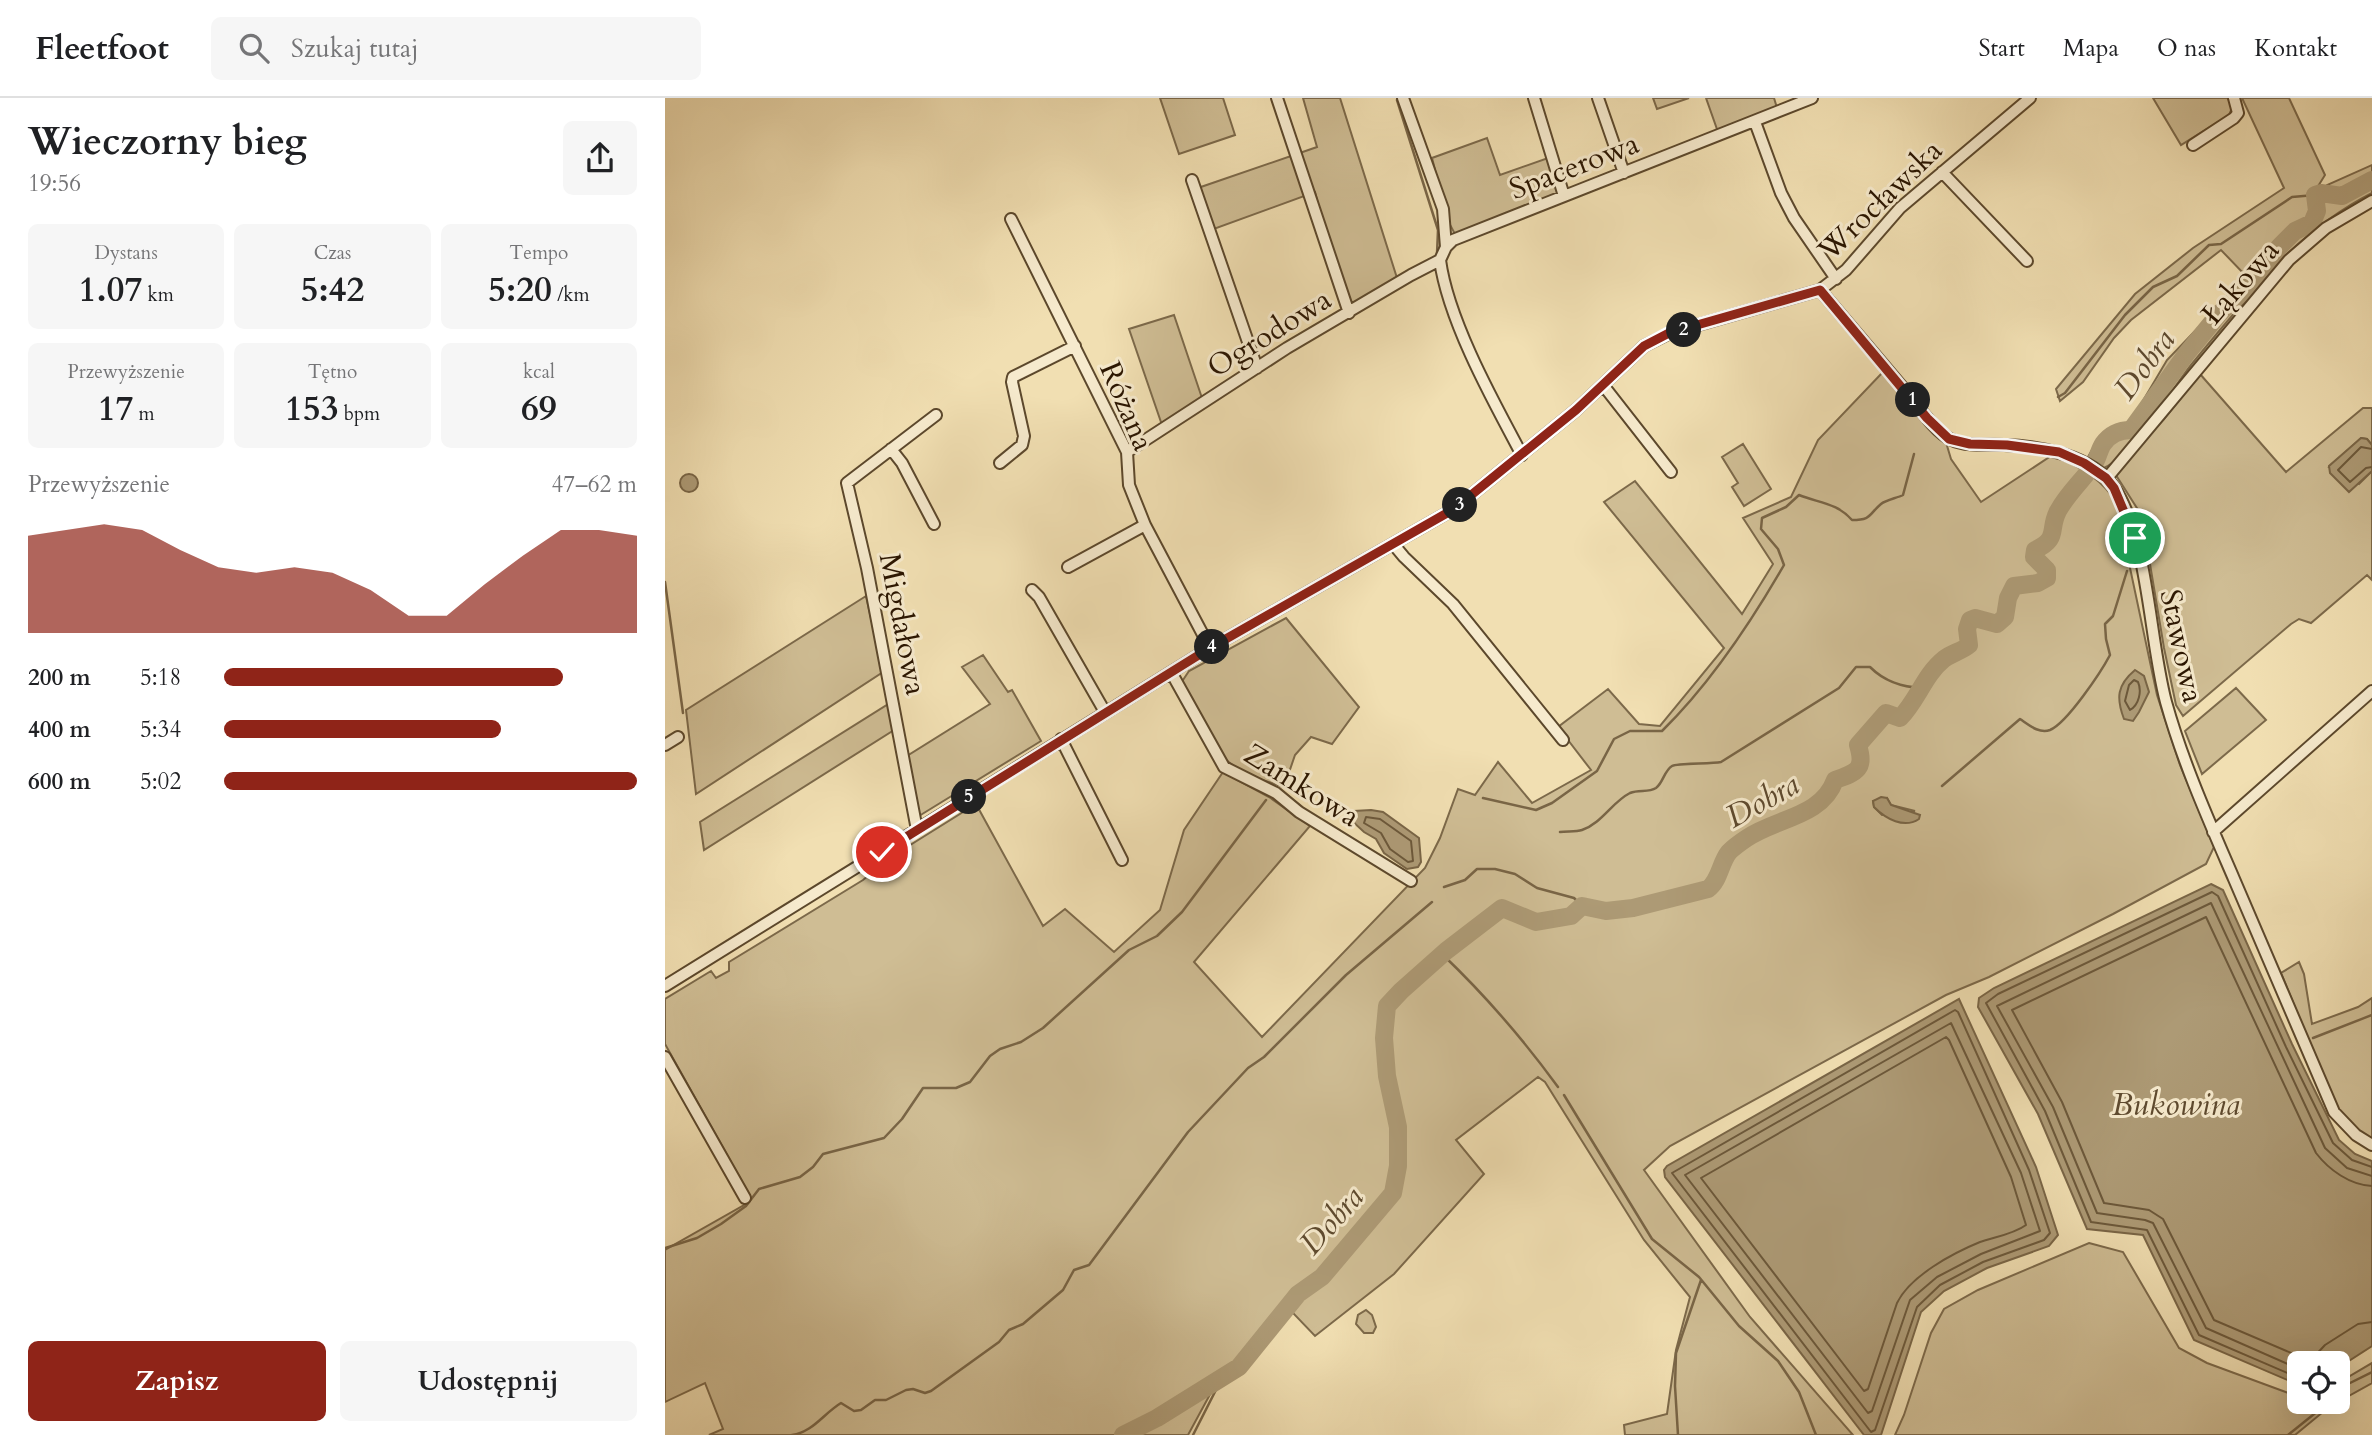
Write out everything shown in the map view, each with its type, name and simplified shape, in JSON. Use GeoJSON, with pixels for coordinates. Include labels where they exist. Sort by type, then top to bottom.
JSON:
{"type":"FeatureCollection","features":[{"type":"Feature","properties":{"kind":"street"},"geometry":{"type":"LineString","coordinates":[[1277,98],[1349,313]]}},
{"type":"Feature","properties":{"kind":"street"},"geometry":{"type":"LineString","coordinates":[[1403,98],[1443,209],[1446,247],[1440,260],[1443,279],[1462,331],[1494,402],[1522,455]]}},
{"type":"Feature","properties":{"kind":"street"},"geometry":{"type":"LineString","coordinates":[[1534,98],[1564,196]]}},
{"type":"Feature","properties":{"kind":"street"},"geometry":{"type":"LineString","coordinates":[[1598,98],[1624,173]]}},
{"type":"Feature","properties":{"kind":"street","name":"Spacerowa"},"geometry":{"type":"LineString","coordinates":[[1446,247],[1453,240],[1812,98]]}},
{"type":"Feature","properties":{"kind":"street","name":"Wrocławska"},"geometry":{"type":"LineString","coordinates":[[665,986],[1061,738],[1210,648],[1454,509],[1522,455],[1644,346],[1657,339],[1820,290],[1836,279],[1900,208],[2030,98]]}},
{"type":"Feature","properties":{"kind":"street"},"geometry":{"type":"LineString","coordinates":[[2193,145],[2234,118],[2238,113],[2234,98]]}},
{"type":"Feature","properties":{"kind":"street"},"geometry":{"type":"LineString","coordinates":[[1755,122],[1781,192],[1794,218],[1836,279]]}},
{"type":"Feature","properties":{"kind":"street"},"geometry":{"type":"LineString","coordinates":[[1942,172],[2028,261]]}},
{"type":"Feature","properties":{"kind":"street"},"geometry":{"type":"LineString","coordinates":[[1192,180],[1257,368]]}},
{"type":"Feature","properties":{"kind":"street","name":"Łąkowa"},"geometry":{"type":"LineString","coordinates":[[2106,478],[2289,260],[2326,228],[2372,201]]}},
{"type":"Feature","properties":{"kind":"street","name":"Różana"},"geometry":{"type":"LineString","coordinates":[[1011,219],[1126,453],[1129,485],[1145,525],[1210,648]]}},
{"type":"Feature","properties":{"kind":"street","name":"Ogrodowa"},"geometry":{"type":"LineString","coordinates":[[1126,453],[1257,368],[1440,260]]}},
{"type":"Feature","properties":{"kind":"street","name":"Stawowa"},"geometry":{"type":"LineString","coordinates":[[1820,290],[1927,418],[1949,439],[1970,444],[2007,445],[2059,452],[2084,463],[2106,478],[2120,500],[2135,538],[2166,700],[2213,832],[2334,1112],[2356,1135],[2372,1144]]}},
{"type":"Feature","properties":{"kind":"street","name":"Różana"},"geometry":{"type":"LineString","coordinates":[[1000,463],[1022,445],[1024,436],[1013,377],[1075,346]]}},
{"type":"Feature","properties":{"kind":"street"},"geometry":{"type":"LineString","coordinates":[[1603,385],[1671,472]]}},
{"type":"Feature","properties":{"kind":"street","name":"Migdałowa"},"geometry":{"type":"LineString","coordinates":[[920,828],[848,483],[936,415]]}},
{"type":"Feature","properties":{"kind":"street","name":"Migdałowa"},"geometry":{"type":"LineString","coordinates":[[891,449],[902,463],[934,524]]}},
{"type":"Feature","properties":{"kind":"street"},"geometry":{"type":"LineString","coordinates":[[1068,567],[1145,525]]}},
{"type":"Feature","properties":{"kind":"street"},"geometry":{"type":"LineString","coordinates":[[1394,545],[1453,604],[1563,740]]}},
{"type":"Feature","properties":{"kind":"street"},"geometry":{"type":"LineString","coordinates":[[1032,590],[1039,597],[1105,712]]}},
{"type":"Feature","properties":{"kind":"street","name":"Zamkowa"},"geometry":{"type":"LineString","coordinates":[[1171,672],[1224,767],[1276,793],[1299,812],[1411,881]]}},
{"type":"Feature","properties":{"kind":"street"},"geometry":{"type":"LineString","coordinates":[[2213,832],[2372,691]]}},
{"type":"Feature","properties":{"kind":"street"},"geometry":{"type":"LineString","coordinates":[[665,745],[678,737]]}},
{"type":"Feature","properties":{"kind":"street"},"geometry":{"type":"LineString","coordinates":[[1061,738],[1122,860]]}},
{"type":"Feature","properties":{"kind":"street"},"geometry":{"type":"LineString","coordinates":[[665,1057],[745,1198]]}},
{"type":"Feature","properties":{"kind":"shaded area"},"geometry":{"type":"Polygon","coordinates":[[[1160,98],[1223,98],[1235,135],[1179,154],[1160,98]]]}},
{"type":"Feature","properties":{"kind":"shaded area"},"geometry":{"type":"Polygon","coordinates":[[[1303,98],[1340,98],[1397,278],[1352,305],[1326,234],[1315,192],[1211,230],[1198,188],[1317,147],[1303,98]]]}},
{"type":"Feature","properties":{"kind":"shaded area"},"geometry":{"type":"Polygon","coordinates":[[[1653,98],[1689,98],[1657,109],[1653,98]]]}},
{"type":"Feature","properties":{"kind":"shaded area"},"geometry":{"type":"Polygon","coordinates":[[[1706,98],[1774,98],[1777,108],[1718,132],[1706,98]]]}},
{"type":"Feature","properties":{"kind":"shaded area"},"geometry":{"type":"Polygon","coordinates":[[[2153,98],[2228,98],[2232,108],[2229,115],[2181,145],[2153,98]]]}},
{"type":"Feature","properties":{"kind":"shaded area"},"geometry":{"type":"Polygon","coordinates":[[[2242,98],[2289,98],[2325,175],[2312,196],[2327,185],[2372,165],[2372,193],[2329,220],[2290,252],[2251,293],[2191,365],[2136,440],[2111,464],[2101,469],[2088,457],[2098,439],[2131,421],[2167,360],[2247,277],[2221,250],[2131,320],[2114,338],[2083,382],[2060,401],[2056,389],[2135,294],[2193,248],[2284,188],[2242,98]]]}},
{"type":"Feature","properties":{"kind":"shaded area"},"geometry":{"type":"Polygon","coordinates":[[[1487,138],[1500,175],[1548,158],[1559,195],[1456,236],[1448,221],[1432,158],[1487,138]]]}},
{"type":"Feature","properties":{"kind":"shaded area"},"geometry":{"type":"Polygon","coordinates":[[[1174,315],[1202,398],[1162,425],[1129,329],[1174,315]]]}},
{"type":"Feature","properties":{"kind":"shaded area"},"geometry":{"type":"Polygon","coordinates":[[[1882,373],[1945,439],[1951,459],[1981,502],[2054,454],[2089,474],[2110,493],[2116,502],[2157,695],[2180,765],[2214,847],[2206,864],[1989,977],[1946,995],[1670,1146],[1644,1170],[1750,1317],[1853,1435],[1625,1435],[1624,1425],[1667,1414],[1676,1350],[1690,1297],[1644,1240],[1545,1082],[1538,1077],[1456,1140],[1484,1174],[1394,1274],[1315,1336],[1292,1312],[1301,1298],[1324,1282],[1383,1207],[1399,1193],[1402,1171],[1401,1127],[1390,1078],[1388,1051],[1395,1001],[1423,974],[1419,970],[1398,988],[1386,1004],[1383,1018],[1384,1077],[1396,1129],[1391,1191],[1320,1272],[1287,1301],[1214,1387],[1188,1435],[709,1435],[723,1429],[705,1383],[665,1402],[665,1250],[744,1205],[750,1196],[665,1044],[665,999],[711,971],[716,978],[729,971],[729,962],[863,880],[891,857],[976,804],[1043,926],[1065,909],[1114,952],[1160,910],[1184,830],[1223,772],[1269,797],[1310,826],[1194,962],[1262,1037],[1425,868],[1440,838],[1458,789],[1475,795],[1498,762],[1532,803],[1591,770],[1558,727],[1608,689],[1639,724],[1660,726],[1724,648],[1604,502],[1635,481],[1742,614],[1773,564],[1743,518],[1791,497],[1818,440],[1882,373]],[[1887,798],[1873,801],[1874,807],[1882,815],[1915,811],[1891,805],[1887,798]]]}},
{"type":"Feature","properties":{"kind":"shaded area"},"geometry":{"type":"Polygon","coordinates":[[[2200,374],[2286,472],[2363,408],[2372,408],[2372,445],[2367,439],[2361,438],[2329,467],[2359,484],[2372,471],[2372,580],[2367,575],[2311,623],[2299,619],[2291,624],[2183,716],[2176,705],[2164,648],[2142,516],[2114,472],[2164,419],[2200,374]]]}},
{"type":"Feature","properties":{"kind":"shaded area"},"geometry":{"type":"Polygon","coordinates":[[[1743,444],[1771,489],[1744,506],[1732,487],[1738,483],[1722,457],[1743,444]]]}},
{"type":"Feature","properties":{"kind":"shaded area"},"geometry":{"type":"Polygon","coordinates":[[[866,596],[883,672],[696,794],[686,710],[866,596]]]}},
{"type":"Feature","properties":{"kind":"shaded area"},"geometry":{"type":"Polygon","coordinates":[[[1286,618],[1359,707],[1332,744],[1311,737],[1295,755],[1284,787],[1244,774],[1221,756],[1181,683],[1189,671],[1286,618]]]}},
{"type":"Feature","properties":{"kind":"shaded area"},"geometry":{"type":"Polygon","coordinates":[[[983,655],[1008,692],[1012,690],[1041,741],[919,816],[907,756],[990,704],[962,667],[983,655]]]}},
{"type":"Feature","properties":{"kind":"shaded area"},"geometry":{"type":"Polygon","coordinates":[[[2236,688],[2266,720],[2202,774],[2185,731],[2236,688]]]}},
{"type":"Feature","properties":{"kind":"shaded area"},"geometry":{"type":"Polygon","coordinates":[[[890,703],[894,730],[704,850],[700,822],[890,703]]]}},
{"type":"Feature","properties":{"kind":"shaded area"},"geometry":{"type":"Polygon","coordinates":[[[2299,962],[2304,974],[2312,1024],[2358,1007],[2372,998],[2372,1142],[2338,1112],[2281,973],[2299,962]]]}},
{"type":"Feature","properties":{"kind":"shaded area"},"geometry":{"type":"Polygon","coordinates":[[[2089,1243],[2123,1252],[2179,1348],[2207,1363],[2287,1393],[2287,1414],[2320,1414],[2295,1435],[1895,1435],[1931,1333],[1944,1309],[1978,1290],[2089,1243]]]}},
{"type":"Feature","properties":{"kind":"shaded area"},"geometry":{"type":"Polygon","coordinates":[[[1366,1310],[1372,1315],[1376,1327],[1373,1333],[1364,1333],[1356,1324],[1358,1315],[1366,1310]]]}},
{"type":"Feature","properties":{"kind":"shaded area"},"geometry":{"type":"Polygon","coordinates":[[[2372,1363],[2372,1383],[2350,1395],[2350,1376],[2372,1363]]]}},
{"type":"Feature","properties":{"kind":"water"},"geometry":{"type":"Polygon","coordinates":[[[2361,438],[2367,439],[2372,445],[2372,471],[2349,492],[2330,473],[2329,466],[2361,438]]]}},
{"type":"Feature","properties":{"kind":"water"},"geometry":{"type":"Polygon","coordinates":[[[689,474],[695,477],[698,483],[695,489],[689,492],[683,489],[680,483],[683,477],[689,474]]]}},
{"type":"Feature","properties":{"kind":"water"},"geometry":{"type":"Polygon","coordinates":[[[2135,670],[2144,676],[2149,692],[2133,721],[2124,719],[2119,698],[2121,687],[2135,670]]]}},
{"type":"Feature","properties":{"kind":"water"},"geometry":{"type":"Polygon","coordinates":[[[1881,797],[1887,798],[1891,805],[1920,815],[1919,819],[1901,823],[1890,819],[1874,807],[1873,801],[1881,797]]]}},
{"type":"Feature","properties":{"kind":"water"},"geometry":{"type":"Polygon","coordinates":[[[1354,811],[1383,812],[1419,838],[1421,862],[1418,867],[1407,869],[1384,853],[1376,839],[1351,820],[1354,811]]]}},
{"type":"Feature","properties":{"kind":"water","name":"Bukowina"},"geometry":{"type":"Polygon","coordinates":[[[2211,884],[2223,890],[2292,1044],[2339,1140],[2355,1154],[2372,1161],[2372,1346],[2350,1360],[2350,1351],[2287,1351],[2287,1380],[2194,1340],[2143,1235],[2087,1229],[2038,1114],[1978,1007],[1979,998],[1994,988],[2211,884]]]}},
{"type":"Feature","properties":{"kind":"water","name":"Bukowina"},"geometry":{"type":"Polygon","coordinates":[[[1959,999],[2036,1167],[2058,1235],[2049,1246],[1987,1268],[1944,1291],[1921,1312],[1881,1435],[1864,1435],[1665,1177],[1664,1170],[1959,999]]]}},
{"type":"Feature","properties":{"kind":"waterway"},"geometry":{"type":"LineString","coordinates":[[1397,100],[1438,230],[1437,254]]}},
{"type":"Feature","properties":{"kind":"waterway","name":"Dobra"},"geometry":{"type":"LineString","coordinates":[[1123,1435],[1157,1418],[1239,1367],[1298,1294],[1322,1277],[1393,1193],[1398,1166],[1398,1127],[1387,1076],[1384,1038],[1387,1006],[1401,991],[1446,951],[1502,908],[1536,922],[1571,916],[1582,906],[1606,911],[1633,908],[1708,889],[1715,881],[1726,856],[1735,846],[1759,831],[1820,802],[1835,780],[1858,768],[1861,759],[1858,745],[1886,713],[1900,718],[1937,665],[1969,645],[1967,629],[1970,620],[1975,618],[1997,624],[2005,617],[2008,598],[2014,586],[2038,583],[2047,578],[2047,570],[2034,557],[2035,550],[2048,542],[2058,511],[2094,464],[2103,444],[2115,433],[2131,430],[2219,314],[2260,275],[2279,247],[2295,231],[2312,223],[2317,211],[2315,195],[2321,193],[2342,196],[2372,180]]}},
{"type":"Feature","properties":{"kind":"waterway"},"geometry":{"type":"LineString","coordinates":[[2058,397],[2065,393],[2125,315],[2153,287],[2177,276],[2209,245],[2221,244],[2292,197],[2315,195]]}},
{"type":"Feature","properties":{"kind":"waterway"},"geometry":{"type":"LineString","coordinates":[[1483,798],[1536,810],[1552,803],[1597,771],[1614,739],[1630,731],[1662,731],[1697,693],[1729,652],[1784,565],[1778,549],[1761,529],[1762,518],[1786,507],[1799,495],[1834,507],[1852,520],[1867,518],[1883,503],[1903,495],[1914,454]]}},
{"type":"Feature","properties":{"kind":"waterway"},"geometry":{"type":"LineString","coordinates":[[1942,786],[2020,719],[2034,728],[2046,731],[2057,725],[2074,708],[2110,655],[2105,624],[2113,616],[2127,571]]}},
{"type":"Feature","properties":{"kind":"waterway"},"geometry":{"type":"LineString","coordinates":[[665,582],[683,713]]}},
{"type":"Feature","properties":{"kind":"waterway"},"geometry":{"type":"LineString","coordinates":[[1560,832],[1580,831],[1589,827],[1630,793],[1656,788],[1672,766],[1721,762],[1839,688],[1856,667],[1870,667],[1894,683],[1922,688]]}},
{"type":"Feature","properties":{"kind":"waterway"},"geometry":{"type":"LineString","coordinates":[[665,1248],[697,1238],[721,1224],[746,1206],[759,1189],[800,1177],[813,1167],[823,1154],[884,1138],[902,1119],[923,1088],[956,1088],[970,1082],[990,1056],[1000,1049],[1021,1042],[1043,1028],[1129,950],[1157,936],[1182,912],[1266,800]]}},
{"type":"Feature","properties":{"kind":"waterway"},"geometry":{"type":"LineString","coordinates":[[1444,887],[1465,880],[1477,869],[1495,869],[1515,874],[1537,888],[1574,898],[1582,906]]}},
{"type":"Feature","properties":{"kind":"waterway"},"geometry":{"type":"LineString","coordinates":[[792,1435],[806,1430],[841,1403],[854,1411],[861,1410],[875,1400],[886,1400],[906,1390],[925,1393],[931,1391],[999,1342],[1009,1330],[1023,1324],[1063,1290],[1074,1270],[1089,1265],[1188,1132],[1248,1068],[1264,1057],[1346,975],[1432,902]]}},
{"type":"Feature","properties":{"kind":"waterway"},"geometry":{"type":"LineString","coordinates":[[1442,954],[1503,1018],[1558,1087]]}},
{"type":"Feature","properties":{"kind":"waterway"},"geometry":{"type":"LineString","coordinates":[[2313,1038],[2372,1015]]}},
{"type":"Feature","properties":{"kind":"waterway"},"geometry":{"type":"LineString","coordinates":[[1564,1095],[1652,1239],[1699,1277],[1739,1326],[1778,1361],[1799,1392],[1816,1435]]}},
{"type":"Feature","properties":{"kind":"waterway"},"geometry":{"type":"LineString","coordinates":[[1678,1435],[1676,1353],[1701,1280]]}},
{"type":"Feature","properties":{"kind":"waterway"},"geometry":{"type":"LineString","coordinates":[[2350,1383],[2372,1372]]}},
{"type":"Feature","properties":{"kind":"waterway"},"geometry":{"type":"LineString","coordinates":[[1193,1435],[1221,1380]]}},
{"type":"Feature","properties":{"kind":"waterway"},"geometry":{"type":"LineString","coordinates":[[2288,1435],[2314,1414]]}},
{"type":"Feature","properties":{"kind":"route"},"geometry":{"type":"LineString","coordinates":[[882,852],[1061,738],[1210,648],[1454,509],[1576,410],[1644,346],[1669,333],[1820,290],[1927,418],[1949,439],[1959,443],[2007,445],[2059,452],[2084,463],[2106,478],[2114,488],[2135,538]]}}]}
